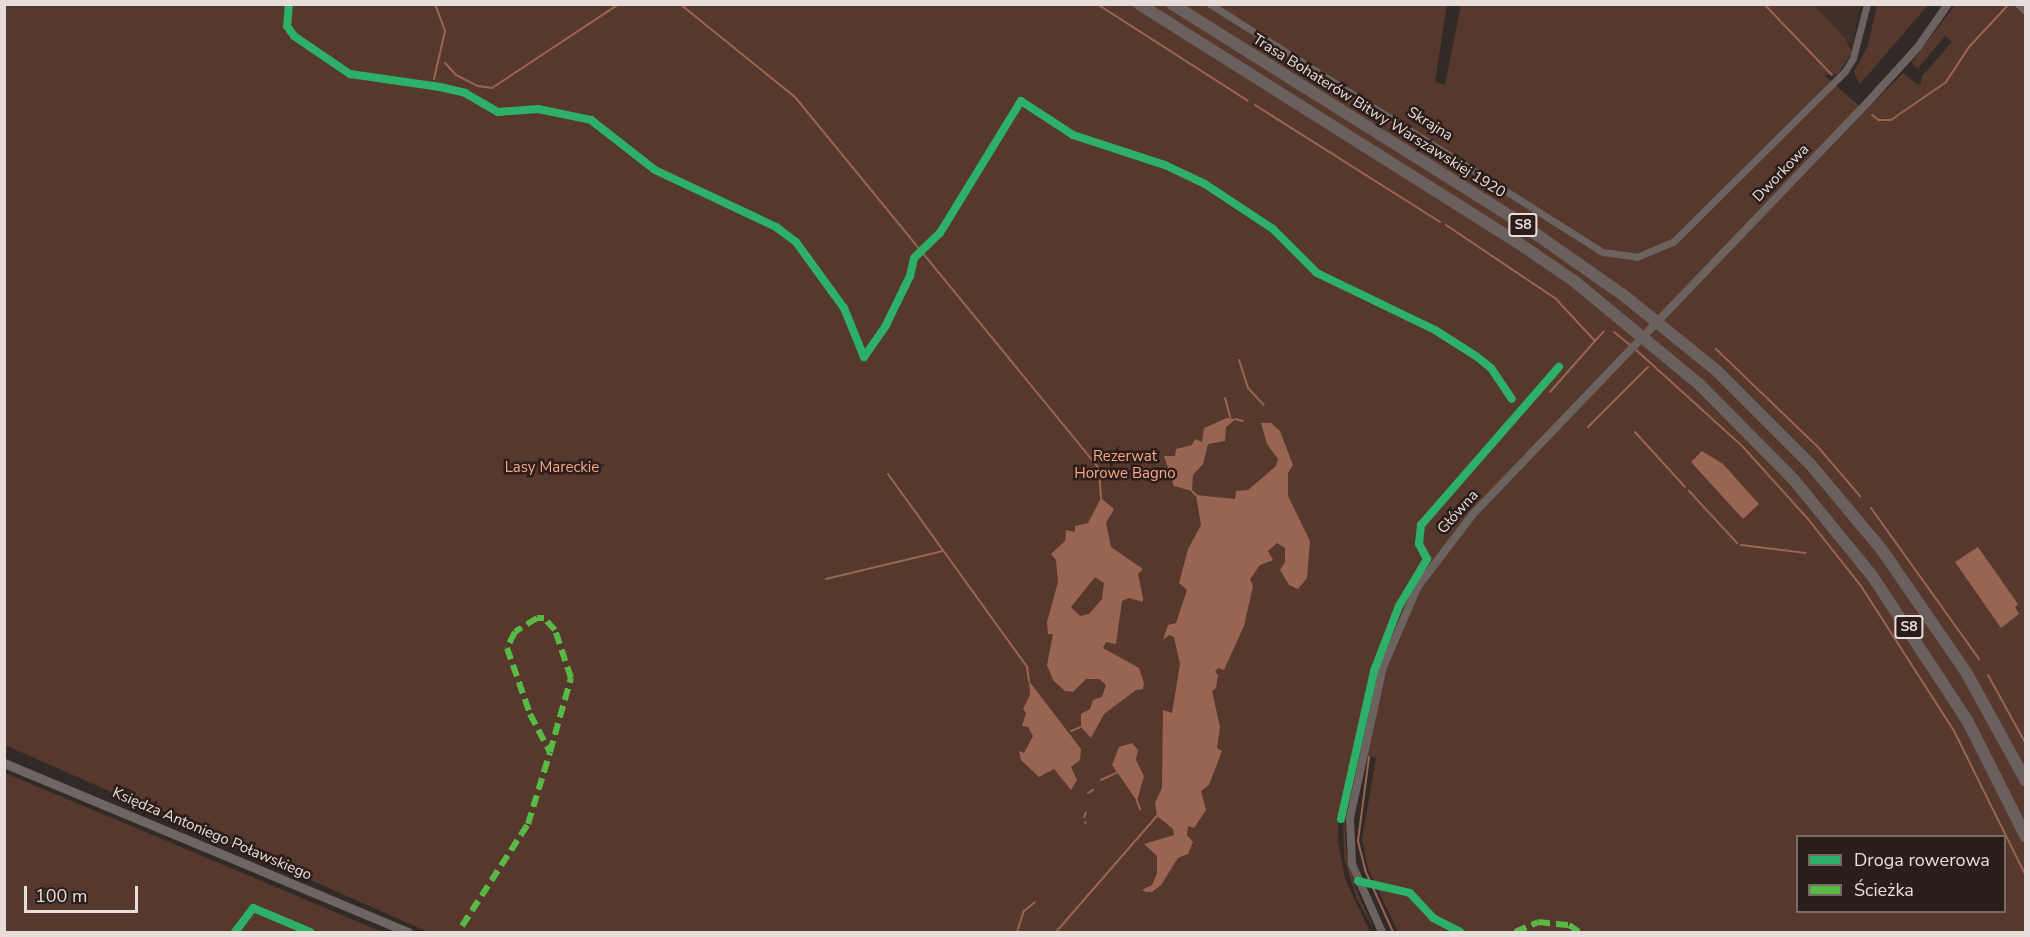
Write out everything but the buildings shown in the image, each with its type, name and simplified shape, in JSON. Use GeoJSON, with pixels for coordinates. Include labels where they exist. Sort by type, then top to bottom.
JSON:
{"type":"FeatureCollection","features":[{"type":"Feature","properties":{"kind":"highway","name":"S8"},"geometry":{"type":"LineString","coordinates":[[1139,4],[1436,190],[1574,281],[1669,357],[1758,441],[1843,538],[1909,627],[1967,720],[2025,837]]}},
{"type":"Feature","properties":{"kind":"highway","name":"Trasa Bohaterów Bitwy Warszawskiej 1920"},"geometry":{"type":"LineString","coordinates":[[1172,4],[1501,210],[1609,284],[1716,370],[1837,494],[1937,626],[2025,781]]}},
{"type":"Feature","properties":{"kind":"main road","name":"Księdza Antoniego Poławskiego"},"geometry":{"type":"LineString","coordinates":[[4,763],[408,933]]}},
{"type":"Feature","properties":{"kind":"street","name":"Skrajna"},"geometry":{"type":"LineString","coordinates":[[1210,4],[1603,252],[1636,257]]}},
{"type":"Feature","properties":{"kind":"street","name":"Dworkowa"},"geometry":{"type":"LineString","coordinates":[[1636,257],[1673,242],[1845,71],[1853,58],[1867,4]]}},
{"type":"Feature","properties":{"kind":"street","name":"Dworkowa"},"geometry":{"type":"LineString","coordinates":[[1626,354],[1888,80],[1948,4]]}},
{"type":"Feature","properties":{"kind":"street"},"geometry":{"type":"LineString","coordinates":[[2018,4],[2025,12]]}},
{"type":"Feature","properties":{"kind":"street","name":"Główna"},"geometry":{"type":"LineString","coordinates":[[1382,933],[1356,876],[1349,829],[1371,707],[1397,629],[1443,549],[1626,354]]}},
{"type":"Feature","properties":{"kind":"shaded area"},"geometry":{"type":"Polygon","coordinates":[[[1814,5],[1861,5],[1852,45],[1845,38],[1814,5]]]}},
{"type":"Feature","properties":{"kind":"shaded area"},"geometry":{"type":"Polygon","coordinates":[[[1227,418],[1236,419],[1226,427],[1225,441],[1208,444],[1203,464],[1193,475],[1192,491],[1174,486],[1164,456],[1175,456],[1176,449],[1192,445],[1195,439],[1202,442],[1204,428],[1227,418]]]}},
{"type":"Feature","properties":{"kind":"shaded area"},"geometry":{"type":"Polygon","coordinates":[[[1261,423],[1271,423],[1280,431],[1293,465],[1288,473],[1288,496],[1310,541],[1307,578],[1298,589],[1289,585],[1280,570],[1285,562],[1285,548],[1277,543],[1268,551],[1273,560],[1260,565],[1250,579],[1253,586],[1244,626],[1224,670],[1218,668],[1215,672],[1218,675],[1216,688],[1212,691],[1220,727],[1217,748],[1222,751],[1209,785],[1201,791],[1206,810],[1194,828],[1188,826],[1187,835],[1193,842],[1188,854],[1178,858],[1161,885],[1152,892],[1146,892],[1142,890],[1152,885],[1157,873],[1157,856],[1144,844],[1174,835],[1173,829],[1157,816],[1155,803],[1162,788],[1163,710],[1172,713],[1180,664],[1174,637],[1169,635],[1163,640],[1168,625],[1176,623],[1187,590],[1179,583],[1188,549],[1201,525],[1196,495],[1235,499],[1236,491],[1248,490],[1276,466],[1278,459],[1267,444],[1261,423]]]}},
{"type":"Feature","properties":{"kind":"shaded area"},"geometry":{"type":"Polygon","coordinates":[[[1702,451],[1723,464],[1759,504],[1743,519],[1691,462],[1702,451]]]}},
{"type":"Feature","properties":{"kind":"shaded area"},"geometry":{"type":"Polygon","coordinates":[[[1101,498],[1114,509],[1106,523],[1111,547],[1143,569],[1138,574],[1143,602],[1129,598],[1122,601],[1116,644],[1106,642],[1103,648],[1139,668],[1144,683],[1143,689],[1136,690],[1104,714],[1091,738],[1081,727],[1081,714],[1090,709],[1093,700],[1102,697],[1106,685],[1099,679],[1086,679],[1073,692],[1065,691],[1053,680],[1047,665],[1053,634],[1048,634],[1047,622],[1058,582],[1056,560],[1051,554],[1065,541],[1066,530],[1075,532],[1075,526],[1088,523],[1101,498]],[[1095,577],[1071,607],[1080,616],[1089,614],[1102,599],[1104,583],[1095,577]]]}},
{"type":"Feature","properties":{"kind":"shaded area"},"geometry":{"type":"Polygon","coordinates":[[[1978,547],[2018,604],[2015,607],[2019,614],[2001,628],[1955,562],[1978,547]]]}},
{"type":"Feature","properties":{"kind":"shaded area"},"geometry":{"type":"Polygon","coordinates":[[[1029,681],[1081,749],[1080,760],[1071,767],[1077,780],[1071,790],[1054,769],[1039,777],[1021,760],[1019,751],[1024,753],[1033,736],[1028,727],[1022,726],[1026,713],[1023,709],[1030,695],[1029,681]]]}},
{"type":"Feature","properties":{"kind":"shaded area"},"geometry":{"type":"Polygon","coordinates":[[[1132,743],[1138,750],[1136,760],[1144,776],[1137,801],[1112,765],[1119,747],[1132,743]]]}},
{"type":"Feature","properties":{"kind":"green space","name":"Lasy Mareckie"},"geometry":{"type":"Polygon","coordinates":[[[1447,4],[1435,82],[1445,85],[1461,5],[1814,5],[1845,38],[1852,52],[1838,74],[1824,75],[1865,111],[1903,73],[1918,85],[1921,83],[1922,76],[1952,42],[1945,36],[1918,68],[1911,63],[1955,5],[2021,5],[2025,14],[2025,932],[1398,932],[1368,869],[1362,839],[1376,758],[1358,753],[1345,815],[1346,851],[1355,887],[1375,932],[1357,899],[1344,858],[1343,815],[1356,753],[1353,752],[1339,811],[1338,840],[1345,879],[1370,932],[428,932],[5,745],[5,5],[1447,4]]]}},
{"type":"Feature","properties":{"kind":"green space"},"geometry":{"type":"Polygon","coordinates":[[[1877,5],[1928,5],[1860,84],[1854,72],[1868,45],[1877,5]]]}},
{"type":"Feature","properties":{"kind":"green space"},"geometry":{"type":"Polygon","coordinates":[[[5,773],[174,844],[382,932],[5,932],[5,773]]]}},
{"type":"Feature","properties":{"kind":"waterway"},"geometry":{"type":"LineString","coordinates":[[434,79],[445,31],[435,4]]}},
{"type":"Feature","properties":{"kind":"waterway"},"geometry":{"type":"LineString","coordinates":[[445,63],[456,75],[478,86],[492,88],[619,4]]}},
{"type":"Feature","properties":{"kind":"waterway"},"geometry":{"type":"LineString","coordinates":[[680,4],[795,97],[1099,469],[1101,498]]}},
{"type":"Feature","properties":{"kind":"waterway"},"geometry":{"type":"LineString","coordinates":[[1097,4],[1248,101]]}},
{"type":"Feature","properties":{"kind":"waterway"},"geometry":{"type":"LineString","coordinates":[[1764,4],[1832,75]]}},
{"type":"Feature","properties":{"kind":"waterway"},"geometry":{"type":"LineString","coordinates":[[1872,115],[1879,120],[1891,120],[1946,82],[1969,47],[2009,4]]}},
{"type":"Feature","properties":{"kind":"waterway"},"geometry":{"type":"LineString","coordinates":[[1255,105],[1440,222]]}},
{"type":"Feature","properties":{"kind":"waterway"},"geometry":{"type":"LineString","coordinates":[[1446,225],[1556,299],[1595,341],[1604,331]]}},
{"type":"Feature","properties":{"kind":"waterway"},"geometry":{"type":"LineString","coordinates":[[1614,332],[1630,345]]}},
{"type":"Feature","properties":{"kind":"waterway"},"geometry":{"type":"LineString","coordinates":[[1550,392],[1595,341]]}},
{"type":"Feature","properties":{"kind":"waterway"},"geometry":{"type":"LineString","coordinates":[[1635,349],[1743,447],[1808,519],[1861,586],[1954,731],[2006,835]]}},
{"type":"Feature","properties":{"kind":"waterway"},"geometry":{"type":"LineString","coordinates":[[1716,349],[1818,447],[1860,496]]}},
{"type":"Feature","properties":{"kind":"waterway"},"geometry":{"type":"LineString","coordinates":[[1239,360],[1248,388],[1264,405]]}},
{"type":"Feature","properties":{"kind":"waterway"},"geometry":{"type":"LineString","coordinates":[[1588,427],[1648,367]]}},
{"type":"Feature","properties":{"kind":"waterway"},"geometry":{"type":"LineString","coordinates":[[1225,398],[1230,417]]}},
{"type":"Feature","properties":{"kind":"waterway"},"geometry":{"type":"LineString","coordinates":[[1236,419],[1243,421]]}},
{"type":"Feature","properties":{"kind":"waterway"},"geometry":{"type":"LineString","coordinates":[[1635,432],[1685,487]]}},
{"type":"Feature","properties":{"kind":"waterway"},"geometry":{"type":"LineString","coordinates":[[888,474],[1027,667],[1029,681]]}},
{"type":"Feature","properties":{"kind":"waterway"},"geometry":{"type":"LineString","coordinates":[[1192,491],[1196,495]]}},
{"type":"Feature","properties":{"kind":"waterway"},"geometry":{"type":"LineString","coordinates":[[1689,491],[1737,543]]}},
{"type":"Feature","properties":{"kind":"waterway"},"geometry":{"type":"LineString","coordinates":[[1871,508],[1979,659]]}},
{"type":"Feature","properties":{"kind":"waterway"},"geometry":{"type":"LineString","coordinates":[[1741,545],[1806,553]]}},
{"type":"Feature","properties":{"kind":"waterway"},"geometry":{"type":"LineString","coordinates":[[826,579],[943,551]]}},
{"type":"Feature","properties":{"kind":"waterway"},"geometry":{"type":"LineString","coordinates":[[1988,675],[2026,744]]}},
{"type":"Feature","properties":{"kind":"waterway"},"geometry":{"type":"LineString","coordinates":[[1071,731],[1081,727]]}},
{"type":"Feature","properties":{"kind":"waterway"},"geometry":{"type":"LineString","coordinates":[[1369,757],[1358,841],[1365,870],[1393,932]]}},
{"type":"Feature","properties":{"kind":"waterway"},"geometry":{"type":"LineString","coordinates":[[1101,780],[1116,773]]}},
{"type":"Feature","properties":{"kind":"waterway"},"geometry":{"type":"LineString","coordinates":[[1088,793],[1093,790]]}},
{"type":"Feature","properties":{"kind":"waterway"},"geometry":{"type":"LineString","coordinates":[[1137,801],[1140,809]]}},
{"type":"Feature","properties":{"kind":"waterway"},"geometry":{"type":"LineString","coordinates":[[1084,817],[1086,812]]}},
{"type":"Feature","properties":{"kind":"waterway"},"geometry":{"type":"LineString","coordinates":[[1056,932],[1157,816]]}},
{"type":"Feature","properties":{"kind":"waterway"},"geometry":{"type":"LineString","coordinates":[[2006,836],[2026,876]]}},
{"type":"Feature","properties":{"kind":"waterway"},"geometry":{"type":"LineString","coordinates":[[1017,932],[1024,911],[1035,902]]}},
{"type":"Feature","properties":{"kind":"marked path"},"geometry":{"type":"LineString","coordinates":[[462,926],[528,824],[550,752],[571,678],[555,630],[544,618],[537,618],[515,632],[507,648],[530,714],[550,752]]}},
{"type":"Feature","properties":{"kind":"marked path"},"geometry":{"type":"LineString","coordinates":[[1515,932],[1538,922],[1569,925],[1579,932]]}},
{"type":"Feature","properties":{"kind":"cycle path"},"geometry":{"type":"LineString","coordinates":[[289,4],[287,26],[294,36],[350,74],[440,87],[465,93],[498,112],[538,109],[591,120],[655,170],[776,227],[796,242],[844,308],[864,357]]}},
{"type":"Feature","properties":{"kind":"cycle path"},"geometry":{"type":"LineString","coordinates":[[864,357],[886,325],[910,276],[914,258],[940,233],[1021,101],[1073,135],[1165,165],[1205,184],[1273,229],[1317,273],[1435,330],[1476,356],[1491,368],[1512,399]]}},
{"type":"Feature","properties":{"kind":"cycle path"},"geometry":{"type":"LineString","coordinates":[[1341,819],[1374,671],[1399,606],[1427,559],[1419,544],[1421,525],[1559,367]]}},
{"type":"Feature","properties":{"kind":"cycle path"},"geometry":{"type":"LineString","coordinates":[[1358,881],[1410,893],[1433,918],[1461,932]]}},
{"type":"Feature","properties":{"kind":"cycle path"},"geometry":{"type":"LineString","coordinates":[[235,932],[253,908],[310,932]]}},
{"type":"Feature","properties":{"kind":"park label","name":"Rezerwat Horowe Bagno"},"geometry":{"type":"Point","coordinates":[1125,464]}}]}
